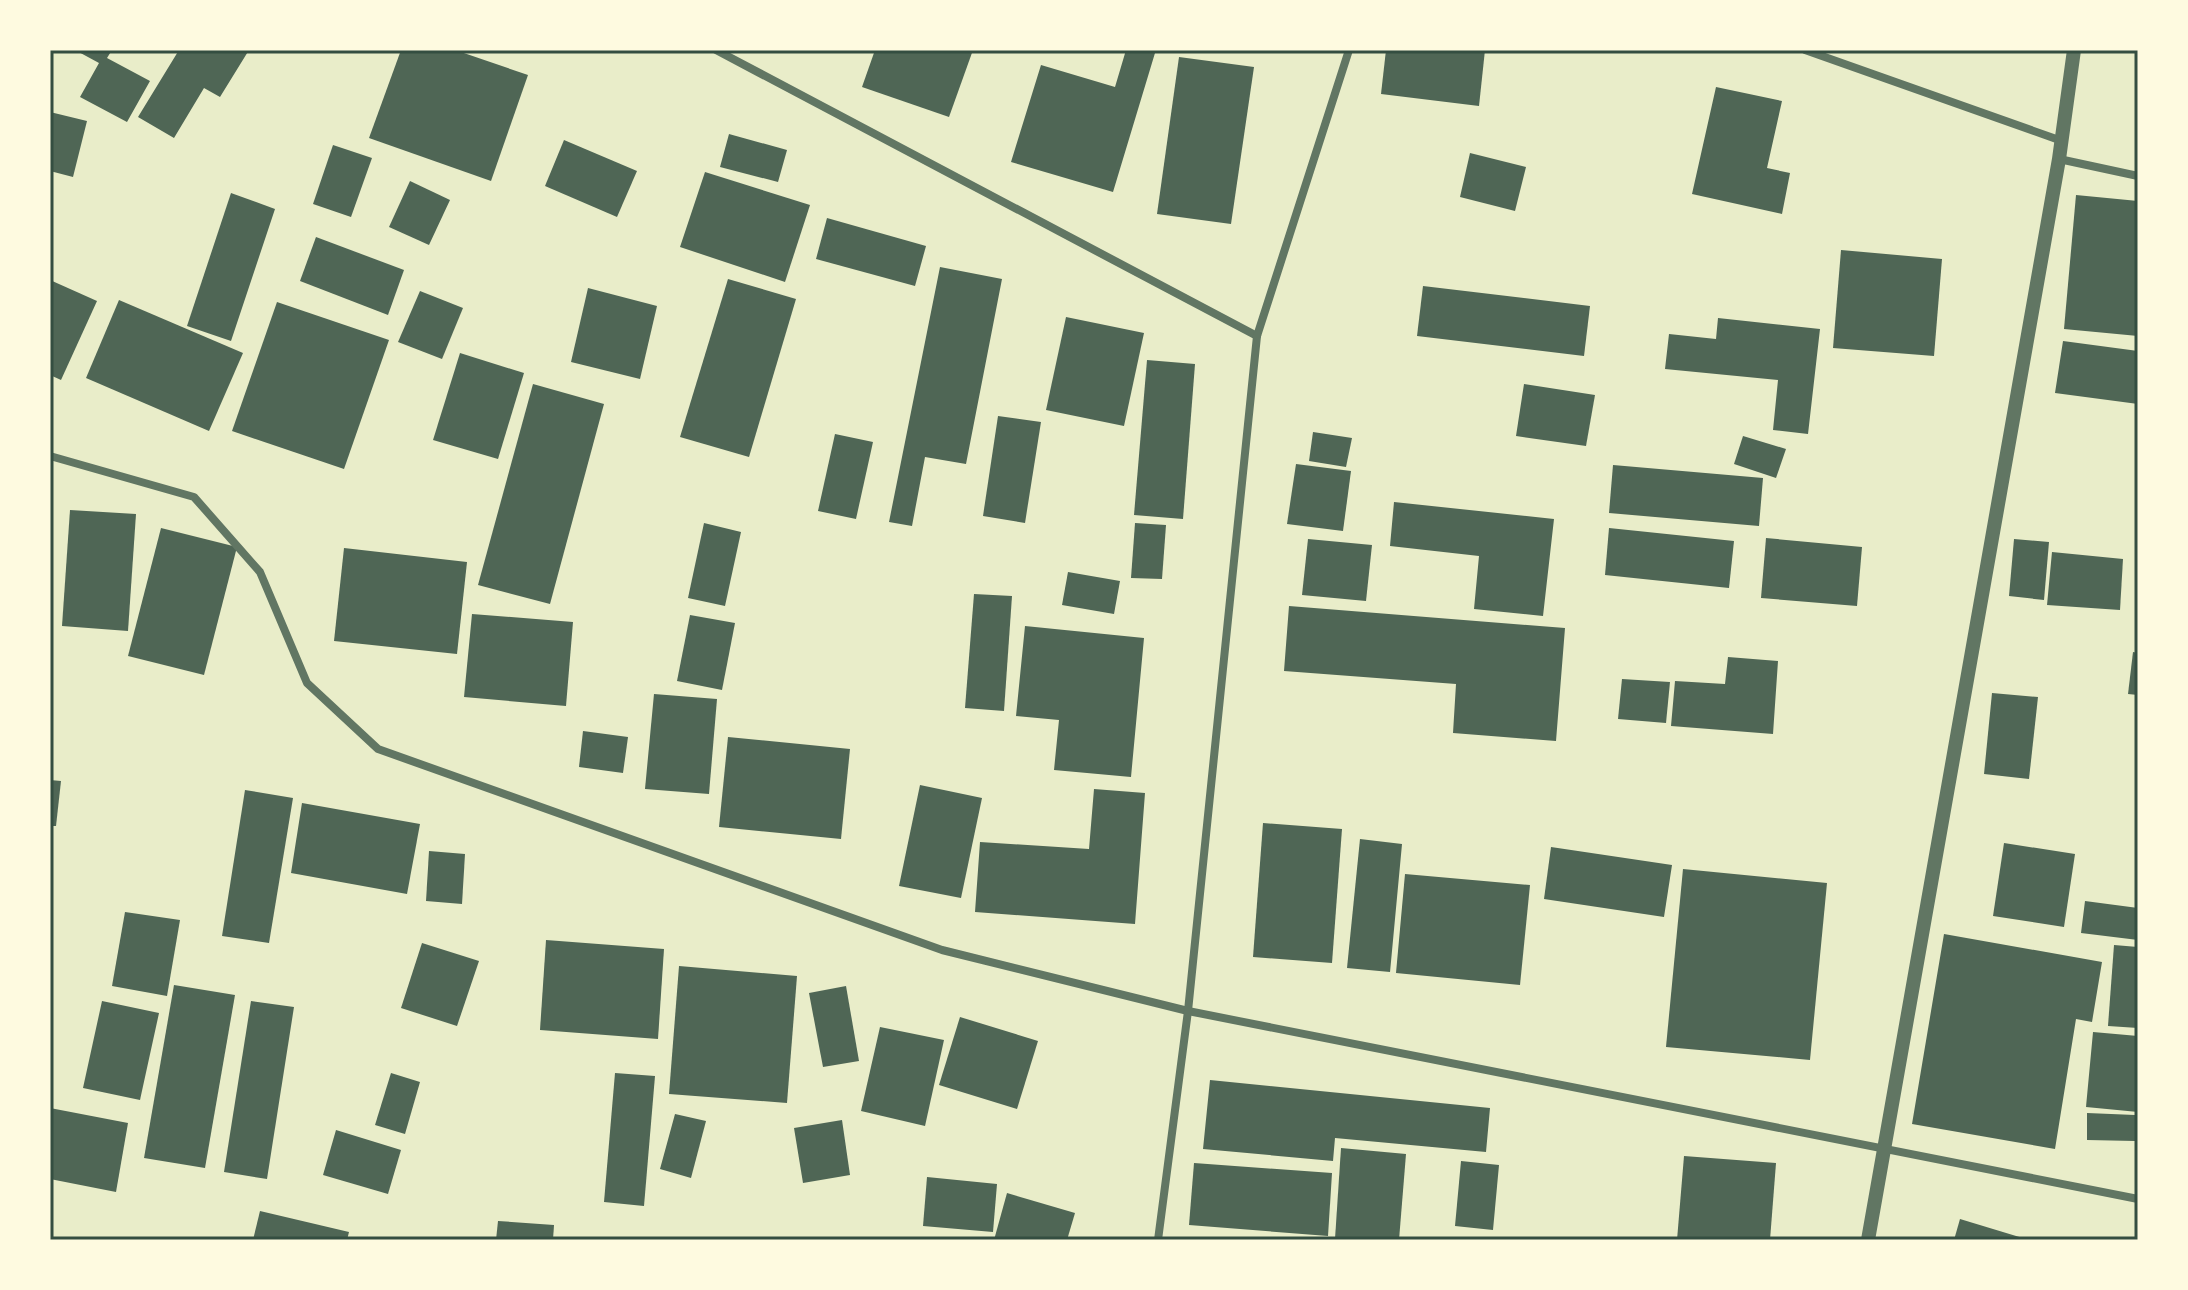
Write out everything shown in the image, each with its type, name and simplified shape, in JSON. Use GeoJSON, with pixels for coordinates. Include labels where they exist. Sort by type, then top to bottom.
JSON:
{"type":"FeatureCollection","features":[{"type":"Feature","properties":{"kind":"street"},"geometry":{"type":"LineString","coordinates":[[716,50],[1257,336]]}},
{"type":"Feature","properties":{"kind":"street"},"geometry":{"type":"LineString","coordinates":[[1158,1240],[1188,1011],[1257,336],[1349,50]]}},
{"type":"Feature","properties":{"kind":"street"},"geometry":{"type":"LineString","coordinates":[[1805,50],[2062,141]]}},
{"type":"Feature","properties":{"kind":"street"},"geometry":{"type":"LineString","coordinates":[[1868,1240],[2059,159],[2074,50]]}},
{"type":"Feature","properties":{"kind":"street"},"geometry":{"type":"LineString","coordinates":[[2059,159],[2138,176]]}},
{"type":"Feature","properties":{"kind":"street"},"geometry":{"type":"LineString","coordinates":[[50,456],[194,497],[260,572],[307,683],[378,749],[942,950],[1188,1011],[2138,1199]]}},
{"type":"Feature","properties":{"kind":"building"},"geometry":{"type":"Polygon","coordinates":[[[75,50],[112,50],[107,58],[150,81],[127,122],[80,97],[99,63],[75,50]]]}},
{"type":"Feature","properties":{"kind":"building"},"geometry":{"type":"Polygon","coordinates":[[[179,50],[249,50],[220,97],[204,88],[174,138],[138,117],[179,50]]]}},
{"type":"Feature","properties":{"kind":"building"},"geometry":{"type":"Polygon","coordinates":[[[401,50],[455,50],[528,75],[491,181],[369,138],[401,50]]]}},
{"type":"Feature","properties":{"kind":"building"},"geometry":{"type":"Polygon","coordinates":[[[875,50],[973,50],[949,117],[862,87],[875,50]]]}},
{"type":"Feature","properties":{"kind":"building"},"geometry":{"type":"Polygon","coordinates":[[[1126,50],[1155,53],[1113,192],[1011,162],[1041,65],[1115,87],[1126,50]]]}},
{"type":"Feature","properties":{"kind":"building"},"geometry":{"type":"Polygon","coordinates":[[[1386,50],[1485,50],[1479,106],[1381,94],[1386,50]]]}},
{"type":"Feature","properties":{"kind":"building"},"geometry":{"type":"Polygon","coordinates":[[[1179,57],[1254,67],[1231,224],[1157,214],[1179,57]]]}},
{"type":"Feature","properties":{"kind":"building"},"geometry":{"type":"Polygon","coordinates":[[[1716,87],[1782,101],[1767,168],[1790,173],[1782,214],[1692,194],[1716,87]]]}},
{"type":"Feature","properties":{"kind":"building"},"geometry":{"type":"Polygon","coordinates":[[[50,112],[87,121],[73,177],[50,171],[50,112]]]}},
{"type":"Feature","properties":{"kind":"building"},"geometry":{"type":"Polygon","coordinates":[[[729,134],[787,150],[778,182],[720,167],[729,134]]]}},
{"type":"Feature","properties":{"kind":"building"},"geometry":{"type":"Polygon","coordinates":[[[564,140],[637,171],[617,217],[545,186],[564,140]]]}},
{"type":"Feature","properties":{"kind":"building"},"geometry":{"type":"Polygon","coordinates":[[[333,145],[372,158],[351,217],[313,204],[333,145]]]}},
{"type":"Feature","properties":{"kind":"building"},"geometry":{"type":"Polygon","coordinates":[[[1470,153],[1526,167],[1515,211],[1460,197],[1470,153]]]}},
{"type":"Feature","properties":{"kind":"building"},"geometry":{"type":"Polygon","coordinates":[[[705,172],[810,205],[785,282],[680,247],[705,172]]]}},
{"type":"Feature","properties":{"kind":"building"},"geometry":{"type":"Polygon","coordinates":[[[410,181],[450,200],[429,245],[389,227],[410,181]]]}},
{"type":"Feature","properties":{"kind":"building"},"geometry":{"type":"Polygon","coordinates":[[[231,193],[275,209],[231,341],[187,326],[231,193]]]}},
{"type":"Feature","properties":{"kind":"building"},"geometry":{"type":"Polygon","coordinates":[[[2076,195],[2138,201],[2138,336],[2064,329],[2076,195]]]}},
{"type":"Feature","properties":{"kind":"building"},"geometry":{"type":"Polygon","coordinates":[[[827,218],[926,246],[915,286],[816,259],[827,218]]]}},
{"type":"Feature","properties":{"kind":"building"},"geometry":{"type":"Polygon","coordinates":[[[316,237],[404,270],[388,315],[300,281],[316,237]]]}},
{"type":"Feature","properties":{"kind":"building"},"geometry":{"type":"Polygon","coordinates":[[[1841,250],[1942,259],[1934,356],[1833,348],[1841,250]]]}},
{"type":"Feature","properties":{"kind":"building"},"geometry":{"type":"Polygon","coordinates":[[[940,267],[1002,279],[966,464],[925,457],[912,526],[889,522],[940,267]]]}},
{"type":"Feature","properties":{"kind":"building"},"geometry":{"type":"Polygon","coordinates":[[[728,279],[796,299],[749,457],[680,437],[728,279]]]}},
{"type":"Feature","properties":{"kind":"building"},"geometry":{"type":"Polygon","coordinates":[[[50,280],[97,301],[61,380],[50,375],[50,280]]]}},
{"type":"Feature","properties":{"kind":"building"},"geometry":{"type":"Polygon","coordinates":[[[1423,286],[1590,306],[1584,356],[1417,336],[1423,286]]]}},
{"type":"Feature","properties":{"kind":"building"},"geometry":{"type":"Polygon","coordinates":[[[588,288],[657,306],[640,379],[571,362],[588,288]]]}},
{"type":"Feature","properties":{"kind":"building"},"geometry":{"type":"Polygon","coordinates":[[[420,291],[463,308],[442,359],[398,342],[420,291]]]}},
{"type":"Feature","properties":{"kind":"building"},"geometry":{"type":"Polygon","coordinates":[[[119,300],[243,353],[209,431],[86,378],[119,300]]]}},
{"type":"Feature","properties":{"kind":"building"},"geometry":{"type":"Polygon","coordinates":[[[277,302],[389,340],[344,469],[232,431],[277,302]]]}},
{"type":"Feature","properties":{"kind":"building"},"geometry":{"type":"Polygon","coordinates":[[[1066,317],[1144,333],[1124,426],[1046,410],[1066,317]]]}},
{"type":"Feature","properties":{"kind":"building"},"geometry":{"type":"Polygon","coordinates":[[[1718,318],[1820,329],[1808,434],[1773,430],[1778,380],[1665,369],[1669,334],[1716,339],[1718,318]]]}},
{"type":"Feature","properties":{"kind":"building"},"geometry":{"type":"Polygon","coordinates":[[[2063,341],[2138,351],[2138,404],[2055,393],[2063,341]]]}},
{"type":"Feature","properties":{"kind":"building"},"geometry":{"type":"Polygon","coordinates":[[[460,353],[524,373],[498,459],[433,440],[460,353]]]}},
{"type":"Feature","properties":{"kind":"building"},"geometry":{"type":"Polygon","coordinates":[[[1147,360],[1195,364],[1183,519],[1134,515],[1147,360]]]}},
{"type":"Feature","properties":{"kind":"building"},"geometry":{"type":"Polygon","coordinates":[[[533,384],[604,404],[550,604],[478,585],[533,384]]]}},
{"type":"Feature","properties":{"kind":"building"},"geometry":{"type":"Polygon","coordinates":[[[1524,384],[1595,395],[1586,446],[1516,436],[1524,384]]]}},
{"type":"Feature","properties":{"kind":"building"},"geometry":{"type":"Polygon","coordinates":[[[998,416],[1041,422],[1025,523],[983,516],[998,416]]]}},
{"type":"Feature","properties":{"kind":"building"},"geometry":{"type":"Polygon","coordinates":[[[1313,432],[1352,438],[1346,467],[1309,461],[1313,432]]]}},
{"type":"Feature","properties":{"kind":"building"},"geometry":{"type":"Polygon","coordinates":[[[835,434],[873,442],[856,519],[818,511],[835,434]]]}},
{"type":"Feature","properties":{"kind":"building"},"geometry":{"type":"Polygon","coordinates":[[[1743,436],[1786,449],[1776,478],[1734,464],[1743,436]]]}},
{"type":"Feature","properties":{"kind":"building"},"geometry":{"type":"Polygon","coordinates":[[[1296,464],[1351,471],[1343,531],[1287,524],[1296,464]]]}},
{"type":"Feature","properties":{"kind":"building"},"geometry":{"type":"Polygon","coordinates":[[[1613,465],[1763,478],[1759,526],[1609,513],[1613,465]]]}},
{"type":"Feature","properties":{"kind":"building"},"geometry":{"type":"Polygon","coordinates":[[[1394,502],[1554,519],[1543,616],[1474,609],[1479,556],[1390,546],[1394,502]]]}},
{"type":"Feature","properties":{"kind":"building"},"geometry":{"type":"Polygon","coordinates":[[[70,510],[136,514],[128,631],[62,626],[70,510]]]}},
{"type":"Feature","properties":{"kind":"building"},"geometry":{"type":"Polygon","coordinates":[[[704,523],[741,532],[725,606],[688,598],[704,523]]]}},
{"type":"Feature","properties":{"kind":"building"},"geometry":{"type":"Polygon","coordinates":[[[1135,523],[1166,525],[1162,579],[1131,578],[1135,523]]]}},
{"type":"Feature","properties":{"kind":"building"},"geometry":{"type":"Polygon","coordinates":[[[161,528],[237,547],[204,675],[128,656],[161,528]]]}},
{"type":"Feature","properties":{"kind":"building"},"geometry":{"type":"Polygon","coordinates":[[[1609,528],[1734,541],[1729,588],[1605,575],[1609,528]]]}},
{"type":"Feature","properties":{"kind":"building"},"geometry":{"type":"Polygon","coordinates":[[[1766,538],[1862,547],[1857,606],[1761,598],[1766,538]]]}},
{"type":"Feature","properties":{"kind":"building"},"geometry":{"type":"Polygon","coordinates":[[[1308,539],[1372,545],[1366,601],[1302,595],[1308,539]]]}},
{"type":"Feature","properties":{"kind":"building"},"geometry":{"type":"Polygon","coordinates":[[[2014,539],[2049,542],[2044,600],[2009,596],[2014,539]]]}},
{"type":"Feature","properties":{"kind":"building"},"geometry":{"type":"Polygon","coordinates":[[[344,548],[467,562],[457,654],[334,641],[344,548]]]}},
{"type":"Feature","properties":{"kind":"building"},"geometry":{"type":"Polygon","coordinates":[[[2052,552],[2123,559],[2120,610],[2047,605],[2052,552]]]}},
{"type":"Feature","properties":{"kind":"building"},"geometry":{"type":"Polygon","coordinates":[[[1068,572],[1120,581],[1114,614],[1062,605],[1068,572]]]}},
{"type":"Feature","properties":{"kind":"building"},"geometry":{"type":"Polygon","coordinates":[[[974,594],[1012,596],[1004,711],[965,708],[974,594]]]}},
{"type":"Feature","properties":{"kind":"building"},"geometry":{"type":"Polygon","coordinates":[[[1289,606],[1565,628],[1556,741],[1453,733],[1456,684],[1284,671],[1289,606]]]}},
{"type":"Feature","properties":{"kind":"building"},"geometry":{"type":"Polygon","coordinates":[[[472,614],[573,622],[566,706],[464,697],[472,614]]]}},
{"type":"Feature","properties":{"kind":"building"},"geometry":{"type":"Polygon","coordinates":[[[690,615],[735,623],[722,690],[677,681],[690,615]]]}},
{"type":"Feature","properties":{"kind":"building"},"geometry":{"type":"Polygon","coordinates":[[[1025,626],[1144,638],[1131,777],[1054,770],[1059,720],[1016,716],[1025,626]]]}},
{"type":"Feature","properties":{"kind":"building"},"geometry":{"type":"Polygon","coordinates":[[[2133,652],[2138,653],[2138,695],[2128,694],[2133,652]]]}},
{"type":"Feature","properties":{"kind":"building"},"geometry":{"type":"Polygon","coordinates":[[[1728,657],[1778,661],[1773,734],[1671,726],[1675,681],[1725,684],[1728,657]]]}},
{"type":"Feature","properties":{"kind":"building"},"geometry":{"type":"Polygon","coordinates":[[[1622,679],[1670,682],[1666,723],[1618,719],[1622,679]]]}},
{"type":"Feature","properties":{"kind":"building"},"geometry":{"type":"Polygon","coordinates":[[[1992,693],[2038,697],[2029,779],[1984,774],[1992,693]]]}},
{"type":"Feature","properties":{"kind":"building"},"geometry":{"type":"Polygon","coordinates":[[[654,694],[717,699],[709,794],[645,789],[654,694]]]}},
{"type":"Feature","properties":{"kind":"building"},"geometry":{"type":"Polygon","coordinates":[[[583,731],[628,737],[623,773],[579,767],[583,731]]]}},
{"type":"Feature","properties":{"kind":"building"},"geometry":{"type":"Polygon","coordinates":[[[728,737],[850,749],[841,839],[719,827],[728,737]]]}},
{"type":"Feature","properties":{"kind":"building"},"geometry":{"type":"Polygon","coordinates":[[[50,780],[61,781],[56,826],[50,826],[50,780]]]}},
{"type":"Feature","properties":{"kind":"building"},"geometry":{"type":"Polygon","coordinates":[[[920,785],[982,798],[961,898],[899,886],[920,785]]]}},
{"type":"Feature","properties":{"kind":"building"},"geometry":{"type":"Polygon","coordinates":[[[1094,789],[1145,793],[1135,924],[975,912],[980,842],[1089,849],[1094,789]]]}},
{"type":"Feature","properties":{"kind":"building"},"geometry":{"type":"Polygon","coordinates":[[[245,790],[293,798],[269,943],[222,936],[245,790]]]}},
{"type":"Feature","properties":{"kind":"building"},"geometry":{"type":"Polygon","coordinates":[[[302,803],[420,824],[407,894],[291,873],[302,803]]]}},
{"type":"Feature","properties":{"kind":"building"},"geometry":{"type":"Polygon","coordinates":[[[1263,823],[1342,829],[1332,963],[1253,957],[1263,823]]]}},
{"type":"Feature","properties":{"kind":"building"},"geometry":{"type":"Polygon","coordinates":[[[1360,839],[1402,844],[1390,972],[1347,968],[1360,839]]]}},
{"type":"Feature","properties":{"kind":"building"},"geometry":{"type":"Polygon","coordinates":[[[2004,843],[2075,854],[2064,927],[1993,916],[2004,843]]]}},
{"type":"Feature","properties":{"kind":"building"},"geometry":{"type":"Polygon","coordinates":[[[1551,847],[1672,865],[1664,917],[1544,899],[1551,847]]]}},
{"type":"Feature","properties":{"kind":"building"},"geometry":{"type":"Polygon","coordinates":[[[429,851],[465,854],[462,904],[426,901],[429,851]]]}},
{"type":"Feature","properties":{"kind":"building"},"geometry":{"type":"Polygon","coordinates":[[[1683,869],[1827,883],[1810,1060],[1666,1047],[1683,869]]]}},
{"type":"Feature","properties":{"kind":"building"},"geometry":{"type":"Polygon","coordinates":[[[1405,874],[1530,885],[1520,985],[1396,973],[1405,874]]]}},
{"type":"Feature","properties":{"kind":"building"},"geometry":{"type":"Polygon","coordinates":[[[2085,901],[2138,908],[2138,940],[2081,933],[2085,901]]]}},
{"type":"Feature","properties":{"kind":"building"},"geometry":{"type":"Polygon","coordinates":[[[125,912],[180,920],[167,996],[112,986],[125,912]]]}},
{"type":"Feature","properties":{"kind":"building"},"geometry":{"type":"Polygon","coordinates":[[[1944,934],[2102,962],[2092,1022],[2076,1019],[2055,1149],[1912,1124],[1944,934]]]}},
{"type":"Feature","properties":{"kind":"building"},"geometry":{"type":"Polygon","coordinates":[[[546,940],[664,949],[658,1039],[540,1030],[546,940]]]}},
{"type":"Feature","properties":{"kind":"building"},"geometry":{"type":"Polygon","coordinates":[[[422,943],[479,961],[457,1026],[401,1008],[422,943]]]}},
{"type":"Feature","properties":{"kind":"building"},"geometry":{"type":"Polygon","coordinates":[[[2114,945],[2138,947],[2138,1028],[2108,1026],[2114,945]]]}},
{"type":"Feature","properties":{"kind":"building"},"geometry":{"type":"Polygon","coordinates":[[[679,966],[797,976],[787,1103],[669,1094],[679,966]]]}},
{"type":"Feature","properties":{"kind":"building"},"geometry":{"type":"Polygon","coordinates":[[[174,985],[235,995],[205,1168],[144,1158],[174,985]]]}},
{"type":"Feature","properties":{"kind":"building"},"geometry":{"type":"Polygon","coordinates":[[[846,986],[859,1061],[823,1067],[809,993],[846,986]]]}},
{"type":"Feature","properties":{"kind":"building"},"geometry":{"type":"Polygon","coordinates":[[[102,1001],[159,1013],[140,1100],[83,1088],[102,1001]]]}},
{"type":"Feature","properties":{"kind":"building"},"geometry":{"type":"Polygon","coordinates":[[[251,1001],[294,1007],[267,1179],[224,1172],[251,1001]]]}},
{"type":"Feature","properties":{"kind":"building"},"geometry":{"type":"Polygon","coordinates":[[[960,1017],[1038,1041],[1017,1109],[939,1085],[960,1017]]]}},
{"type":"Feature","properties":{"kind":"building"},"geometry":{"type":"Polygon","coordinates":[[[880,1027],[944,1040],[925,1126],[861,1111],[880,1027]]]}},
{"type":"Feature","properties":{"kind":"building"},"geometry":{"type":"Polygon","coordinates":[[[2093,1032],[2138,1036],[2138,1112],[2086,1107],[2093,1032]]]}},
{"type":"Feature","properties":{"kind":"building"},"geometry":{"type":"Polygon","coordinates":[[[391,1073],[420,1082],[405,1134],[375,1125],[391,1073]]]}},
{"type":"Feature","properties":{"kind":"building"},"geometry":{"type":"Polygon","coordinates":[[[615,1073],[655,1076],[644,1206],[604,1202],[615,1073]]]}},
{"type":"Feature","properties":{"kind":"building"},"geometry":{"type":"Polygon","coordinates":[[[1210,1080],[1490,1108],[1486,1152],[1335,1138],[1333,1161],[1203,1149],[1210,1080]]]}},
{"type":"Feature","properties":{"kind":"building"},"geometry":{"type":"Polygon","coordinates":[[[50,1108],[128,1123],[116,1192],[50,1179],[50,1108]]]}},
{"type":"Feature","properties":{"kind":"building"},"geometry":{"type":"Polygon","coordinates":[[[2087,1113],[2135,1115],[2135,1141],[2087,1140],[2087,1113]]]}},
{"type":"Feature","properties":{"kind":"building"},"geometry":{"type":"Polygon","coordinates":[[[675,1114],[706,1121],[691,1178],[660,1169],[675,1114]]]}},
{"type":"Feature","properties":{"kind":"building"},"geometry":{"type":"Polygon","coordinates":[[[842,1120],[850,1175],[803,1183],[794,1128],[842,1120]]]}},
{"type":"Feature","properties":{"kind":"building"},"geometry":{"type":"Polygon","coordinates":[[[336,1130],[401,1150],[388,1194],[323,1175],[336,1130]]]}},
{"type":"Feature","properties":{"kind":"building"},"geometry":{"type":"Polygon","coordinates":[[[1341,1148],[1406,1154],[1399,1240],[1335,1239],[1341,1148]]]}},
{"type":"Feature","properties":{"kind":"building"},"geometry":{"type":"Polygon","coordinates":[[[1684,1156],[1776,1163],[1770,1240],[1677,1240],[1684,1156]]]}},
{"type":"Feature","properties":{"kind":"building"},"geometry":{"type":"Polygon","coordinates":[[[1461,1161],[1499,1165],[1493,1230],[1455,1226],[1461,1161]]]}},
{"type":"Feature","properties":{"kind":"building"},"geometry":{"type":"Polygon","coordinates":[[[1194,1163],[1332,1173],[1328,1236],[1189,1225],[1194,1163]]]}},
{"type":"Feature","properties":{"kind":"building"},"geometry":{"type":"Polygon","coordinates":[[[927,1177],[997,1184],[993,1232],[923,1226],[927,1177]]]}},
{"type":"Feature","properties":{"kind":"building"},"geometry":{"type":"Polygon","coordinates":[[[1007,1193],[1075,1213],[1067,1240],[994,1240],[1007,1193]]]}},
{"type":"Feature","properties":{"kind":"building"},"geometry":{"type":"Polygon","coordinates":[[[260,1211],[349,1232],[347,1240],[253,1240],[260,1211]]]}},
{"type":"Feature","properties":{"kind":"building"},"geometry":{"type":"Polygon","coordinates":[[[1960,1219],[2026,1239],[2026,1240],[1954,1240],[1960,1219]]]}},
{"type":"Feature","properties":{"kind":"building"},"geometry":{"type":"Polygon","coordinates":[[[498,1221],[554,1225],[553,1240],[496,1240],[498,1221]]]}}]}
